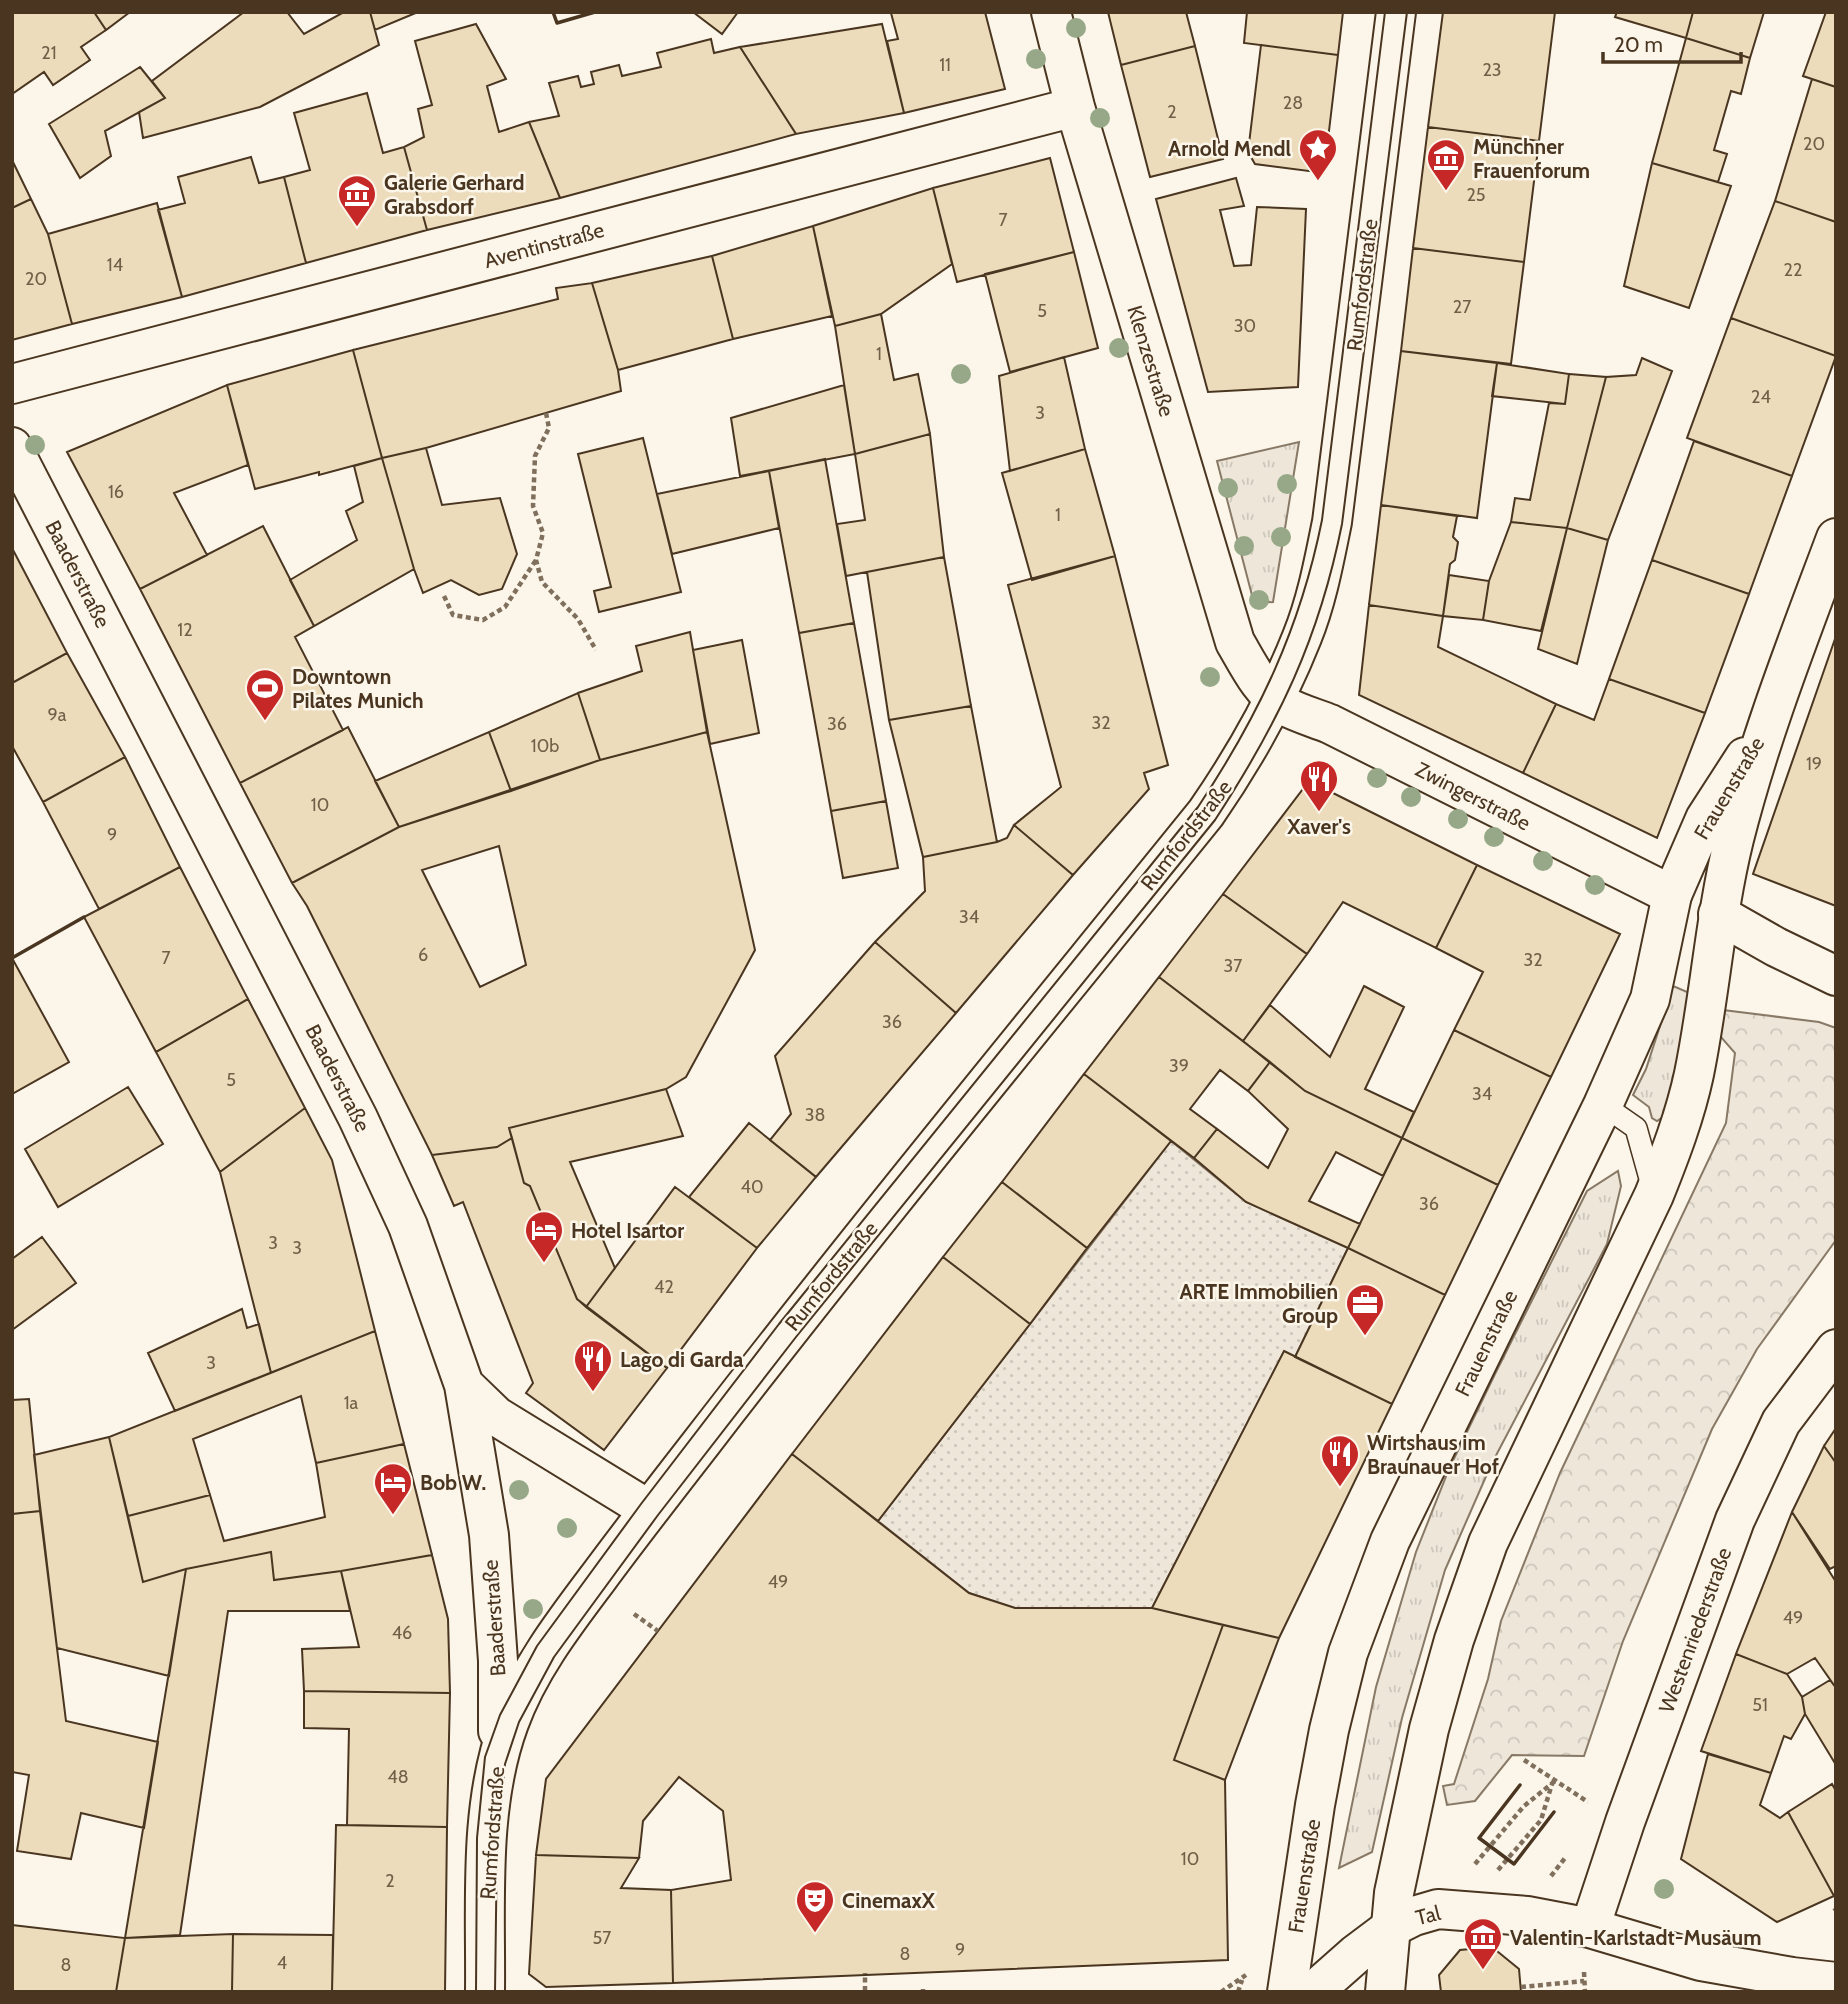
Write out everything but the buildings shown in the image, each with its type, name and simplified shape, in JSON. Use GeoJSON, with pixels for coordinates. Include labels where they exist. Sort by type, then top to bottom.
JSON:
{"type":"FeatureCollection","features":[{"type":"Feature","properties":{"kind":"street","name":"Klenzestraße"},"geometry":{"type":"LineString","coordinates":[[1051,12],[1075,107],[1235,642],[1253,673],[1274,698]]}},
{"type":"Feature","properties":{"kind":"street","name":"Rumfordstraße"},"geometry":{"type":"LineString","coordinates":[[485,1992],[487,1838],[496,1761],[510,1719],[527,1681],[545,1651],[649,1510],[822,1287],[1206,813],[1234,773],[1274,698],[1303,635],[1323,567],[1332,522],[1396,12]]}},
{"type":"Feature","properties":{"kind":"street","name":"Aventinstraße"},"geometry":{"type":"LineString","coordinates":[[12,384],[1075,107]]}},
{"type":"Feature","properties":{"kind":"street","name":"Baaderstraße"},"geometry":{"type":"LineString","coordinates":[[12,447],[358,1118],[408,1226],[464,1385],[489,1535],[500,1701],[496,1761]]}},
{"type":"Feature","properties":{"kind":"street","name":"Frauenstraße"},"geometry":{"type":"LineString","coordinates":[[1385,1992],[1394,1894],[1429,1729],[1454,1640],[1488,1544],[1654,1195],[1677,1136],[1694,1074],[1718,914],[1734,839],[1767,723],[1836,538]]}},
{"type":"Feature","properties":{"kind":"street","name":"Zwingerstraße"},"geometry":{"type":"LineString","coordinates":[[1274,698],[1283,705],[1330,724],[1672,895]]}},
{"type":"Feature","properties":{"kind":"street","name":"Frauenstraße"},"geometry":{"type":"LineString","coordinates":[[1287,1992],[1329,1730],[1348,1653],[1367,1596],[1390,1541],[1603,1105],[1650,999],[1672,895],[1705,819],[1767,723]]}},
{"type":"Feature","properties":{"kind":"street"},"geometry":{"type":"LineString","coordinates":[[1718,914],[1776,947],[1836,976]]}},
{"type":"Feature","properties":{"kind":"street","name":"Westenriederstraße"},"geometry":{"type":"LineString","coordinates":[[1590,1928],[1625,1822],[1735,1520],[1781,1422],[1836,1349]]}},
{"type":"Feature","properties":{"kind":"street"},"geometry":{"type":"LineString","coordinates":[[464,1385],[496,1416],[649,1510]]}},
{"type":"Feature","properties":{"kind":"street","name":"Tal"},"geometry":{"type":"LineString","coordinates":[[1313,1992],[1392,1927],[1414,1916],[1438,1909],[1527,1916],[1590,1928],[1701,1961],[1836,1982]]}},
{"type":"Feature","properties":{"kind":"lane"},"geometry":{"type":"LineString","coordinates":[[1603,1105],[1636,1128],[1654,1195]]}},
{"type":"Feature","properties":{"kind":"path"},"geometry":{"type":"LineString","coordinates":[[444,596],[453,615],[483,620],[505,607],[525,580],[536,559],[543,533],[533,506],[535,456],[549,428],[546,413]]}},
{"type":"Feature","properties":{"kind":"path"},"geometry":{"type":"LineString","coordinates":[[536,559],[542,582],[578,620],[596,650]]}},
{"type":"Feature","properties":{"kind":"path"},"geometry":{"type":"LineString","coordinates":[[634,1614],[658,1631]]}},
{"type":"Feature","properties":{"kind":"path"},"geometry":{"type":"LineString","coordinates":[[1524,1760],[1607,1815],[1625,1822]]}},
{"type":"Feature","properties":{"kind":"path"},"geometry":{"type":"LineString","coordinates":[[1475,1864],[1524,1806],[1554,1782]]}},
{"type":"Feature","properties":{"kind":"path"},"geometry":{"type":"LineString","coordinates":[[1491,1878],[1541,1820],[1554,1782]]}},
{"type":"Feature","properties":{"kind":"path"},"geometry":{"type":"LineString","coordinates":[[865,1973],[865,1991]]}},
{"type":"Feature","properties":{"kind":"path"},"geometry":{"type":"LineString","coordinates":[[1220,1992],[1243,1976]]}},
{"type":"Feature","properties":{"kind":"path"},"geometry":{"type":"LineString","coordinates":[[1521,1987],[1584,1981]]}},
{"type":"Feature","properties":{"kind":"green space"},"geometry":{"type":"Polygon","coordinates":[[[1299,442],[1273,602],[1254,603],[1217,461],[1299,442]]]}},
{"type":"Feature","properties":{"kind":"green space"},"geometry":{"type":"Polygon","coordinates":[[[1673,986],[1692,994],[1674,1078],[1663,1117],[1657,1121],[1652,1118],[1649,1107],[1633,1095],[1646,1069],[1673,986]]]}},
{"type":"Feature","properties":{"kind":"green space"},"geometry":{"type":"Polygon","coordinates":[[[1723,1010],[1819,1022],[1836,1028],[1836,1240],[1757,1349],[1712,1429],[1623,1641],[1584,1756],[1512,1755],[1475,1801],[1447,1805],[1443,1786],[1454,1784],[1488,1679],[1501,1621],[1560,1473],[1726,1123],[1735,1053],[1720,1036],[1723,1010]]]}},
{"type":"Feature","properties":{"kind":"green space"},"geometry":{"type":"Polygon","coordinates":[[[1171,1141],[1246,1202],[1348,1248],[1295,1357],[1284,1352],[1152,1608],[1015,1608],[969,1593],[878,1521],[1171,1141]]]}},
{"type":"Feature","properties":{"kind":"green space"},"geometry":{"type":"Polygon","coordinates":[[[1618,1171],[1621,1186],[1607,1244],[1491,1465],[1445,1570],[1402,1718],[1372,1852],[1339,1868],[1376,1687],[1416,1552],[1449,1469],[1587,1191],[1618,1171]]]}},
{"type":"Feature","properties":{"kind":"tram line"},"geometry":{"type":"LineString","coordinates":[[476,1992],[477,1838],[485,1757],[500,1715],[537,1646],[641,1504],[779,1324],[1198,807],[1240,739],[1275,670],[1302,598],[1322,520],[1385,12]]}},
{"type":"Feature","properties":{"kind":"tram line"},"geometry":{"type":"LineString","coordinates":[[495,1992],[497,1840],[505,1764],[519,1722],[554,1657],[658,1515],[796,1337],[1215,820],[1259,749],[1294,678],[1321,605],[1342,524],[1407,12]]}},
{"type":"Feature","properties":{"kind":"wall"},"geometry":{"type":"LineString","coordinates":[[553,12],[557,23],[595,12]]}},
{"type":"Feature","properties":{"kind":"wall"},"geometry":{"type":"LineString","coordinates":[[12,958],[84,917]]}},
{"type":"Feature","properties":{"kind":"wall"},"geometry":{"type":"LineString","coordinates":[[1520,1785],[1479,1838],[1514,1864],[1554,1812]]}},
{"type":"Feature","properties":{"kind":"place","name":"Arnold Mendl"},"geometry":{"type":"Point","coordinates":[1318,182]}},
{"type":"Feature","properties":{"kind":"place","name":"Münchner Frauenforum"},"geometry":{"type":"Point","coordinates":[1446,192]}},
{"type":"Feature","properties":{"kind":"place","name":"Galerie Gerhard Grabsdorf"},"geometry":{"type":"Point","coordinates":[357,228]}},
{"type":"Feature","properties":{"kind":"place","name":"Downtown Pilates Munich"},"geometry":{"type":"Point","coordinates":[265,722]}},
{"type":"Feature","properties":{"kind":"place","name":"Xaver's"},"geometry":{"type":"Point","coordinates":[1319,813]}},
{"type":"Feature","properties":{"kind":"place","name":"Hotel Isartor"},"geometry":{"type":"Point","coordinates":[544,1264]}},
{"type":"Feature","properties":{"kind":"place","name":"ARTE Immobilien Group"},"geometry":{"type":"Point","coordinates":[1365,1337]}},
{"type":"Feature","properties":{"kind":"place","name":"Lago di Garda"},"geometry":{"type":"Point","coordinates":[593,1393]}},
{"type":"Feature","properties":{"kind":"place","name":"Wirtshaus im Braunauer Hof"},"geometry":{"type":"Point","coordinates":[1340,1488]}},
{"type":"Feature","properties":{"kind":"place","name":"Bob W."},"geometry":{"type":"Point","coordinates":[393,1516]}},
{"type":"Feature","properties":{"kind":"place","name":"CinemaxX"},"geometry":{"type":"Point","coordinates":[815,1934]}},
{"type":"Feature","properties":{"kind":"place","name":"Valentin-Karlstadt-Musäum"},"geometry":{"type":"Point","coordinates":[1483,1971]}}]}
